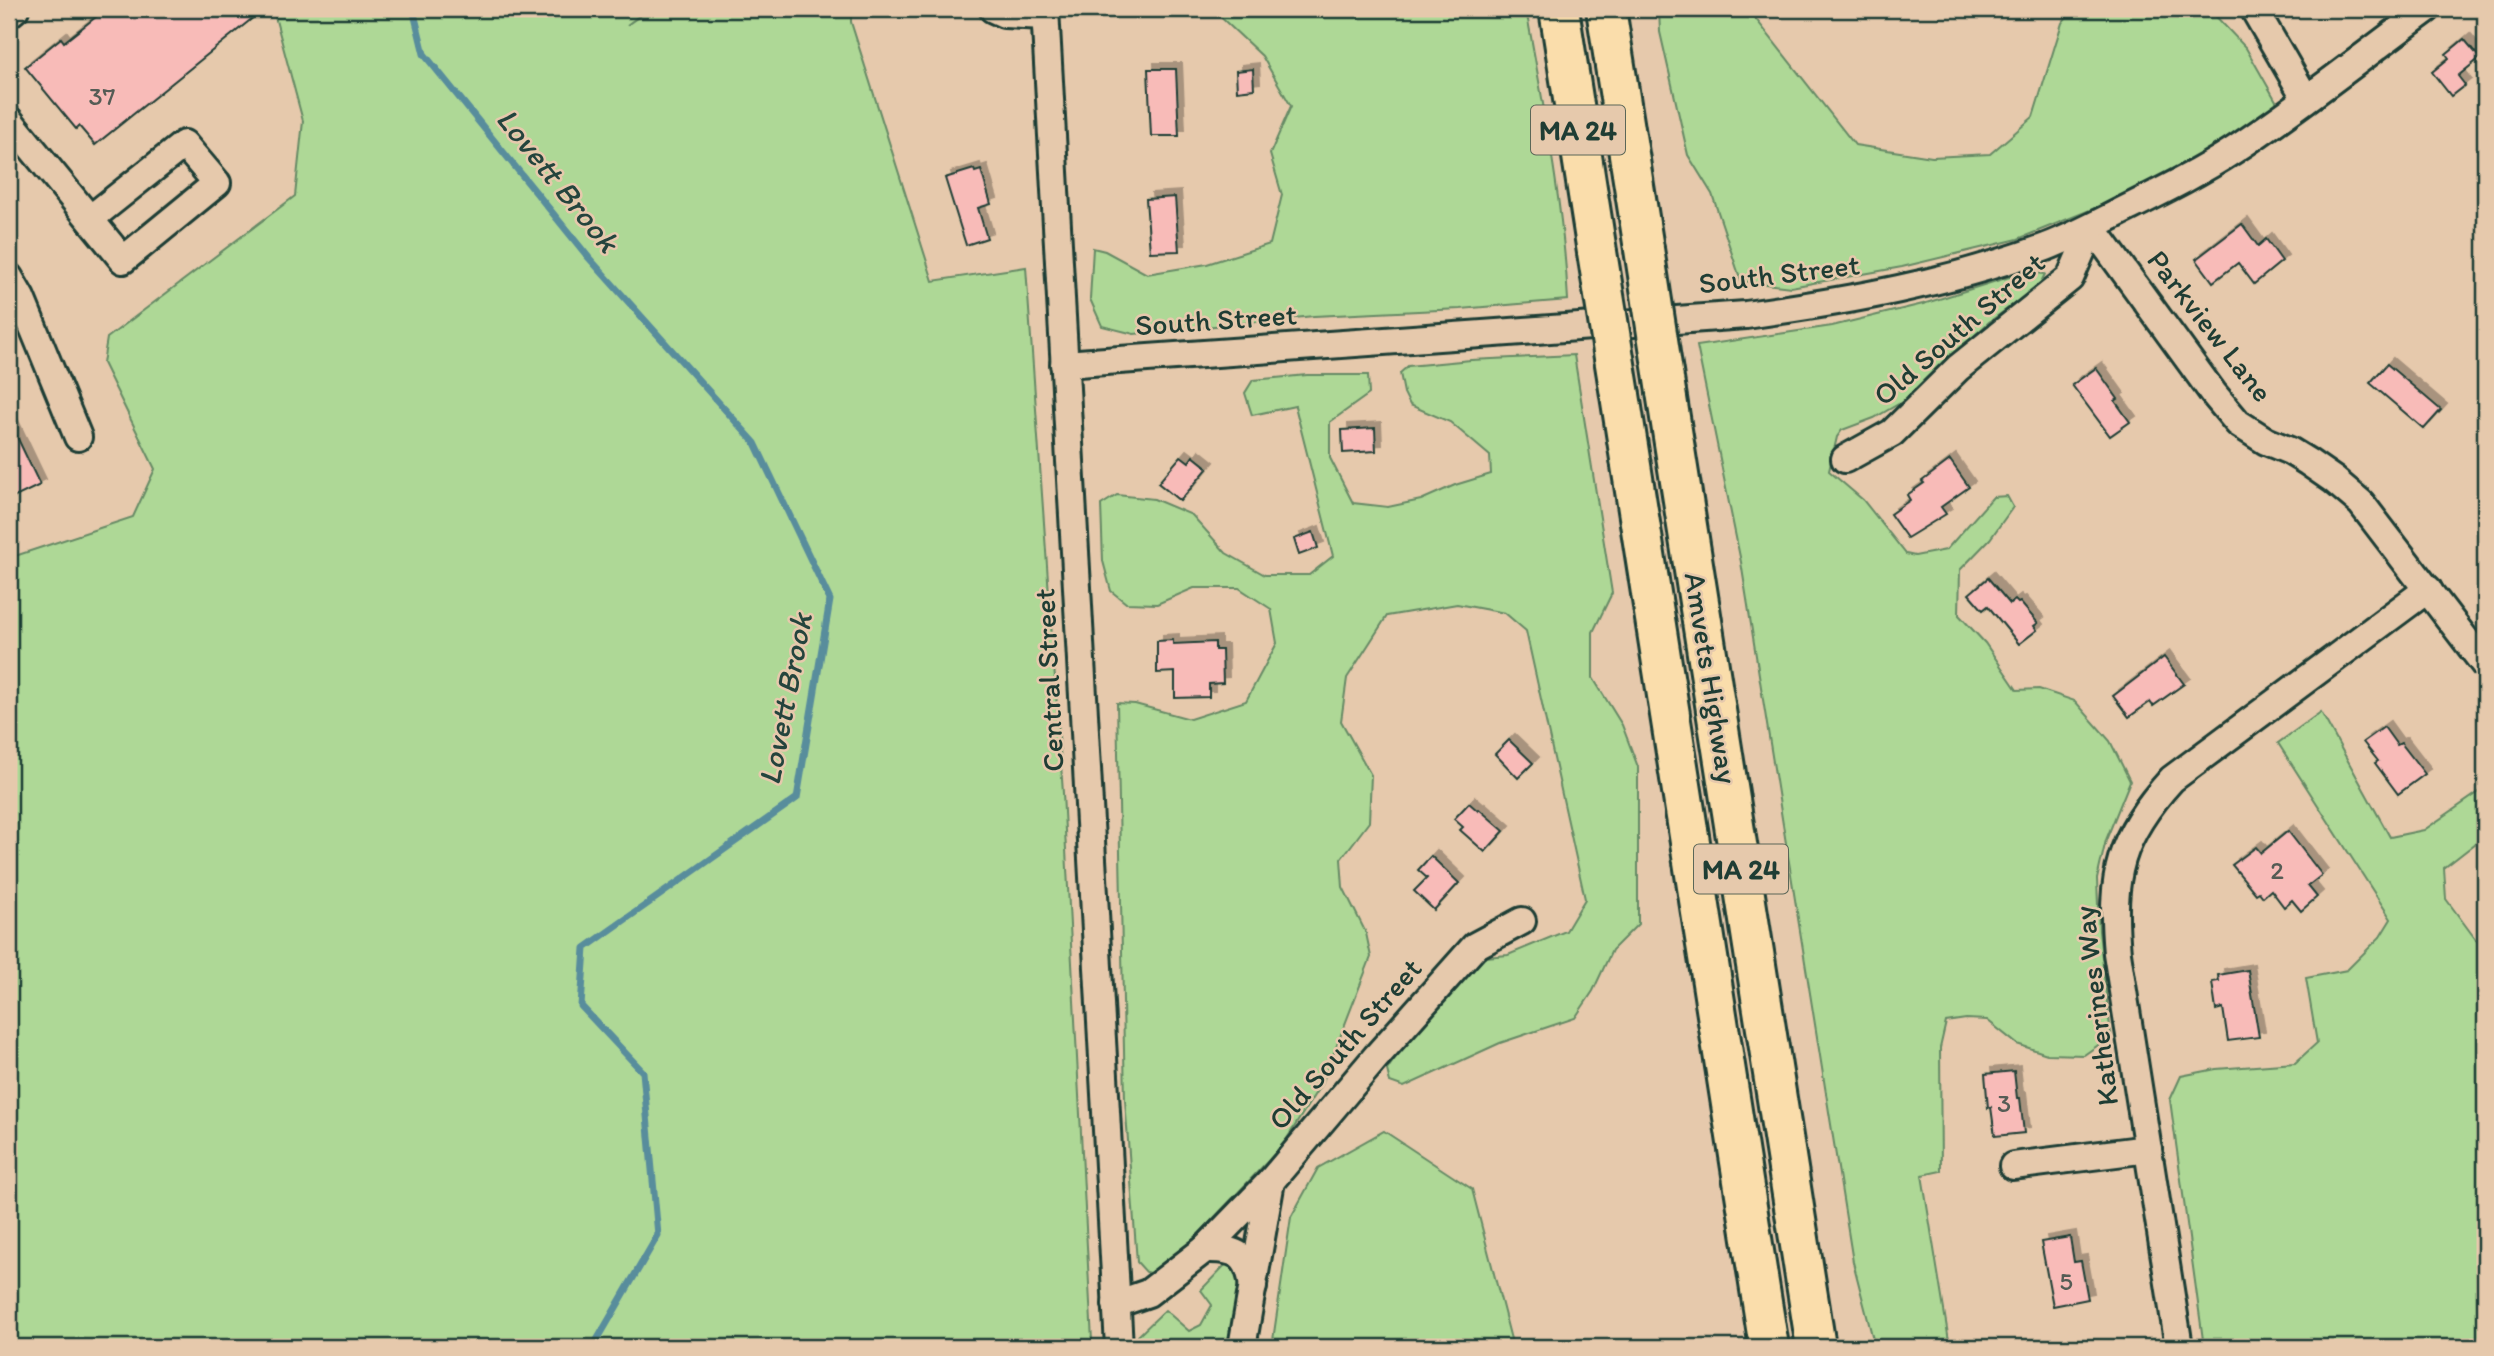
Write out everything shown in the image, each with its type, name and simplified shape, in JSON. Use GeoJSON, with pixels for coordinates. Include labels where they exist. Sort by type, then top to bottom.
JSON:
{"type":"FeatureCollection","features":[{"type":"Feature","properties":{"kind":"highway","name":"Amvets Highway"},"geometry":{"type":"LineString","coordinates":[[1559,9],[1769,1347]]}},
{"type":"Feature","properties":{"kind":"highway","name":"Amvets Highway"},"geometry":{"type":"LineString","coordinates":[[1606,9],[1816,1347]]}},
{"type":"Feature","properties":{"kind":"street"},"geometry":{"type":"LineString","coordinates":[[9,14],[15,9]]}},
{"type":"Feature","properties":{"kind":"street"},"geometry":{"type":"LineString","coordinates":[[993,9],[1004,14],[1045,12]]}},
{"type":"Feature","properties":{"kind":"street"},"geometry":{"type":"LineString","coordinates":[[2254,9],[2306,99]]}},
{"type":"Feature","properties":{"kind":"street","name":"South Street"},"geometry":{"type":"LineString","coordinates":[[1064,364],[1746,315],[1842,302],[1923,284],[2048,246],[2092,227],[2186,178],[2232,151],[2427,9]]}},
{"type":"Feature","properties":{"kind":"street","name":"Central Street"},"geometry":{"type":"LineString","coordinates":[[1045,12],[1119,1347]]}},
{"type":"Feature","properties":{"kind":"street"},"geometry":{"type":"LineString","coordinates":[[9,120],[123,260],[217,183],[184,144],[90,219]]}},
{"type":"Feature","properties":{"kind":"street","name":"Old South Street"},"geometry":{"type":"LineString","coordinates":[[1845,459],[1892,433],[1958,368],[2070,278],[2092,227]]}},
{"type":"Feature","properties":{"kind":"street","name":"Parkview Lane"},"geometry":{"type":"LineString","coordinates":[[2092,227],[2213,393],[2238,423],[2308,462],[2361,503],[2485,665]]}},
{"type":"Feature","properties":{"kind":"street"},"geometry":{"type":"LineString","coordinates":[[9,277],[21,298],[78,437]]}},
{"type":"Feature","properties":{"kind":"street","name":"Katherines Way"},"geometry":{"type":"LineString","coordinates":[[2179,1347],[2117,953],[2114,919],[2116,883],[2122,854],[2133,830],[2150,804],[2172,779],[2428,589]]}},
{"type":"Feature","properties":{"kind":"street","name":"Old South Street"},"geometry":{"type":"LineString","coordinates":[[1205,1249],[1271,1181],[1475,946],[1522,921]]}},
{"type":"Feature","properties":{"kind":"street"},"geometry":{"type":"LineString","coordinates":[[2013,1166],[2148,1149]]}},
{"type":"Feature","properties":{"kind":"street"},"geometry":{"type":"LineString","coordinates":[[1242,1347],[1271,1181]]}},
{"type":"Feature","properties":{"kind":"street"},"geometry":{"type":"LineString","coordinates":[[1116,1304],[1148,1293],[1205,1249],[1225,1248],[1238,1254],[1251,1271],[1252,1287]]}},
{"type":"Feature","properties":{"kind":"green space"},"geometry":{"type":"Polygon","coordinates":[[[273,9],[648,9],[627,25],[650,9],[851,9],[851,22],[933,281],[1026,267],[1063,793],[1092,1341],[1085,1347],[9,1347],[9,558],[133,517],[155,469],[103,363],[107,338],[295,196],[303,121],[273,9]]]}},
{"type":"Feature","properties":{"kind":"green space"},"geometry":{"type":"Polygon","coordinates":[[[1212,9],[1526,9],[1557,190],[1568,300],[1460,309],[1314,316],[1134,334],[1102,326],[1090,299],[1093,248],[1105,251],[1147,274],[1207,264],[1270,244],[1282,195],[1270,154],[1291,106],[1262,56],[1212,9]]]}},
{"type":"Feature","properties":{"kind":"green space"},"geometry":{"type":"Polygon","coordinates":[[[1659,9],[1748,9],[1855,145],[1932,157],[1990,154],[2033,117],[2062,23],[2073,9],[2209,9],[2246,48],[2280,108],[2200,157],[2120,198],[2018,239],[1902,267],[1791,287],[1741,281],[1712,194],[1688,155],[1660,32],[1659,9]]]}},
{"type":"Feature","properties":{"kind":"green space"},"geometry":{"type":"Polygon","coordinates":[[[2025,272],[2045,274],[2039,286],[1989,322],[1907,399],[1874,418],[1842,430],[1837,437],[1829,471],[1863,500],[1906,554],[1915,556],[1946,550],[1993,497],[2007,496],[2013,507],[1990,539],[1960,570],[1959,615],[1985,643],[2017,690],[2039,689],[2075,701],[2110,741],[2130,781],[2106,840],[2097,879],[2099,931],[2111,1036],[2084,1055],[2047,1054],[2017,1044],[1987,1020],[1946,1022],[1940,1048],[1941,1171],[1922,1175],[1950,1347],[1875,1347],[1853,1262],[1741,562],[1697,346],[1832,326],[1923,304],[2025,272]]]}},
{"type":"Feature","properties":{"kind":"green space"},"geometry":{"type":"Polygon","coordinates":[[[1574,355],[1612,593],[1593,632],[1593,678],[1622,725],[1638,767],[1638,924],[1612,950],[1593,991],[1575,1018],[1500,1043],[1404,1087],[1390,1082],[1387,1070],[1412,1033],[1474,958],[1508,955],[1566,931],[1585,899],[1526,631],[1505,613],[1457,604],[1387,616],[1347,678],[1341,721],[1371,775],[1369,822],[1341,859],[1343,887],[1366,933],[1371,957],[1323,1081],[1283,1145],[1190,1243],[1159,1270],[1152,1274],[1146,1272],[1137,1262],[1125,1100],[1117,703],[1135,704],[1190,719],[1246,701],[1277,643],[1271,609],[1239,588],[1194,588],[1157,604],[1126,603],[1111,591],[1103,561],[1101,505],[1117,495],[1154,499],[1192,515],[1226,553],[1265,575],[1309,575],[1333,556],[1295,406],[1252,415],[1245,393],[1253,380],[1307,375],[1368,375],[1369,394],[1330,422],[1330,458],[1353,503],[1388,507],[1421,500],[1455,485],[1491,474],[1490,456],[1450,422],[1410,405],[1404,393],[1400,373],[1408,366],[1574,355]]]}},
{"type":"Feature","properties":{"kind":"green space"},"geometry":{"type":"Polygon","coordinates":[[[2321,712],[2390,837],[2424,830],[2485,788],[2485,836],[2444,868],[2446,899],[2485,952],[2485,1347],[2204,1347],[2170,1100],[2181,1076],[2216,1069],[2295,1063],[2317,1043],[2306,978],[2347,970],[2380,937],[2391,919],[2278,743],[2321,712]]]}},
{"type":"Feature","properties":{"kind":"green space"},"geometry":{"type":"Polygon","coordinates":[[[1384,1131],[1472,1189],[1513,1347],[1272,1347],[1291,1217],[1318,1168],[1384,1131]]]}},
{"type":"Feature","properties":{"kind":"green space"},"geometry":{"type":"Polygon","coordinates":[[[1227,1263],[1237,1271],[1240,1287],[1229,1347],[1136,1347],[1138,1336],[1165,1310],[1189,1331],[1201,1325],[1212,1305],[1201,1290],[1227,1263]]]}},
{"type":"Feature","properties":{"kind":"building"},"geometry":{"type":"Polygon","coordinates":[[[106,9],[264,9],[95,145],[79,126],[76,129],[25,67],[61,38],[64,42],[106,9]]]}},
{"type":"Feature","properties":{"kind":"building"},"geometry":{"type":"Polygon","coordinates":[[[2464,39],[2480,58],[2458,76],[2465,85],[2451,96],[2432,72],[2449,58],[2446,54],[2464,39]]]}},
{"type":"Feature","properties":{"kind":"building"},"geometry":{"type":"Polygon","coordinates":[[[1148,69],[1176,69],[1179,136],[1151,136],[1148,69]]]}},
{"type":"Feature","properties":{"kind":"building"},"geometry":{"type":"Polygon","coordinates":[[[1253,69],[1254,89],[1237,91],[1236,71],[1253,69]]]}},
{"type":"Feature","properties":{"kind":"building"},"geometry":{"type":"Polygon","coordinates":[[[974,169],[975,172],[981,170],[991,204],[978,208],[987,238],[966,245],[945,178],[974,169]]]}},
{"type":"Feature","properties":{"kind":"building"},"geometry":{"type":"Polygon","coordinates":[[[1175,197],[1179,251],[1150,252],[1146,199],[1175,197]]]}},
{"type":"Feature","properties":{"kind":"building"},"geometry":{"type":"Polygon","coordinates":[[[2242,224],[2258,246],[2266,239],[2282,261],[2254,284],[2238,263],[2213,282],[2196,259],[2242,224]]]}},
{"type":"Feature","properties":{"kind":"building"},"geometry":{"type":"Polygon","coordinates":[[[2387,364],[2441,410],[2424,429],[2370,383],[2387,364]]]}},
{"type":"Feature","properties":{"kind":"building"},"geometry":{"type":"Polygon","coordinates":[[[2096,368],[2130,422],[2110,436],[2072,385],[2096,368]]]}},
{"type":"Feature","properties":{"kind":"building"},"geometry":{"type":"Polygon","coordinates":[[[9,420],[40,485],[9,500],[9,420]]]}},
{"type":"Feature","properties":{"kind":"building"},"geometry":{"type":"Polygon","coordinates":[[[1375,428],[1376,451],[1343,453],[1342,430],[1375,428]]]}},
{"type":"Feature","properties":{"kind":"building"},"geometry":{"type":"Polygon","coordinates":[[[1181,456],[1189,462],[1193,456],[1208,468],[1180,501],[1158,483],[1181,456]]]}},
{"type":"Feature","properties":{"kind":"building"},"geometry":{"type":"Polygon","coordinates":[[[1950,460],[1969,487],[1941,507],[1946,514],[1907,538],[1890,514],[1910,500],[1907,495],[1924,483],[1922,481],[1950,460]]]}},
{"type":"Feature","properties":{"kind":"building"},"geometry":{"type":"Polygon","coordinates":[[[1313,532],[1318,548],[1299,555],[1294,539],[1313,532]]]}},
{"type":"Feature","properties":{"kind":"building"},"geometry":{"type":"Polygon","coordinates":[[[1988,578],[2010,604],[2015,600],[2020,602],[2038,623],[2034,626],[2037,630],[2019,644],[1988,606],[1983,610],[1969,594],[1988,578]]]}},
{"type":"Feature","properties":{"kind":"building"},"geometry":{"type":"Polygon","coordinates":[[[1173,640],[1173,644],[1215,642],[1215,650],[1222,650],[1223,683],[1209,684],[1209,697],[1175,698],[1175,672],[1157,673],[1157,641],[1173,640]]]}},
{"type":"Feature","properties":{"kind":"building"},"geometry":{"type":"Polygon","coordinates":[[[2164,657],[2184,684],[2153,706],[2150,702],[2129,717],[2113,696],[2164,657]]]}},
{"type":"Feature","properties":{"kind":"building"},"geometry":{"type":"Polygon","coordinates":[[[2384,727],[2397,745],[2401,743],[2425,774],[2398,794],[2363,742],[2384,727]]]}},
{"type":"Feature","properties":{"kind":"building"},"geometry":{"type":"Polygon","coordinates":[[[1509,740],[1533,763],[1518,778],[1495,754],[1509,740]]]}},
{"type":"Feature","properties":{"kind":"building"},"geometry":{"type":"Polygon","coordinates":[[[1469,803],[1504,831],[1485,852],[1460,830],[1463,827],[1454,819],[1469,803]]]}},
{"type":"Feature","properties":{"kind":"building"},"geometry":{"type":"Polygon","coordinates":[[[2288,831],[2322,875],[2308,886],[2317,897],[2301,911],[2292,900],[2284,907],[2271,890],[2263,897],[2259,892],[2256,894],[2232,865],[2256,847],[2261,853],[2288,831]]]}},
{"type":"Feature","properties":{"kind":"building"},"geometry":{"type":"Polygon","coordinates":[[[1431,856],[1459,883],[1434,910],[1414,891],[1427,878],[1418,870],[1431,856]]]}},
{"type":"Feature","properties":{"kind":"building"},"geometry":{"type":"Polygon","coordinates":[[[2248,970],[2259,1037],[2228,1041],[2223,1008],[2216,1010],[2212,982],[2219,981],[2218,975],[2248,970]]]}},
{"type":"Feature","properties":{"kind":"building"},"geometry":{"type":"Polygon","coordinates":[[[2014,1071],[2024,1133],[1995,1136],[1991,1107],[1988,1108],[1985,1074],[2014,1071]]]}},
{"type":"Feature","properties":{"kind":"building"},"geometry":{"type":"Polygon","coordinates":[[[2070,1237],[2074,1262],[2081,1261],[2088,1299],[2053,1306],[2041,1242],[2070,1237]]]}},
{"type":"Feature","properties":{"kind":"waterway","name":"Lovett Brook"},"geometry":{"type":"LineString","coordinates":[[413,9],[424,54],[589,258],[755,443],[830,600],[797,798],[585,948],[581,1006],[643,1072],[658,1235],[593,1347]]}}]}
